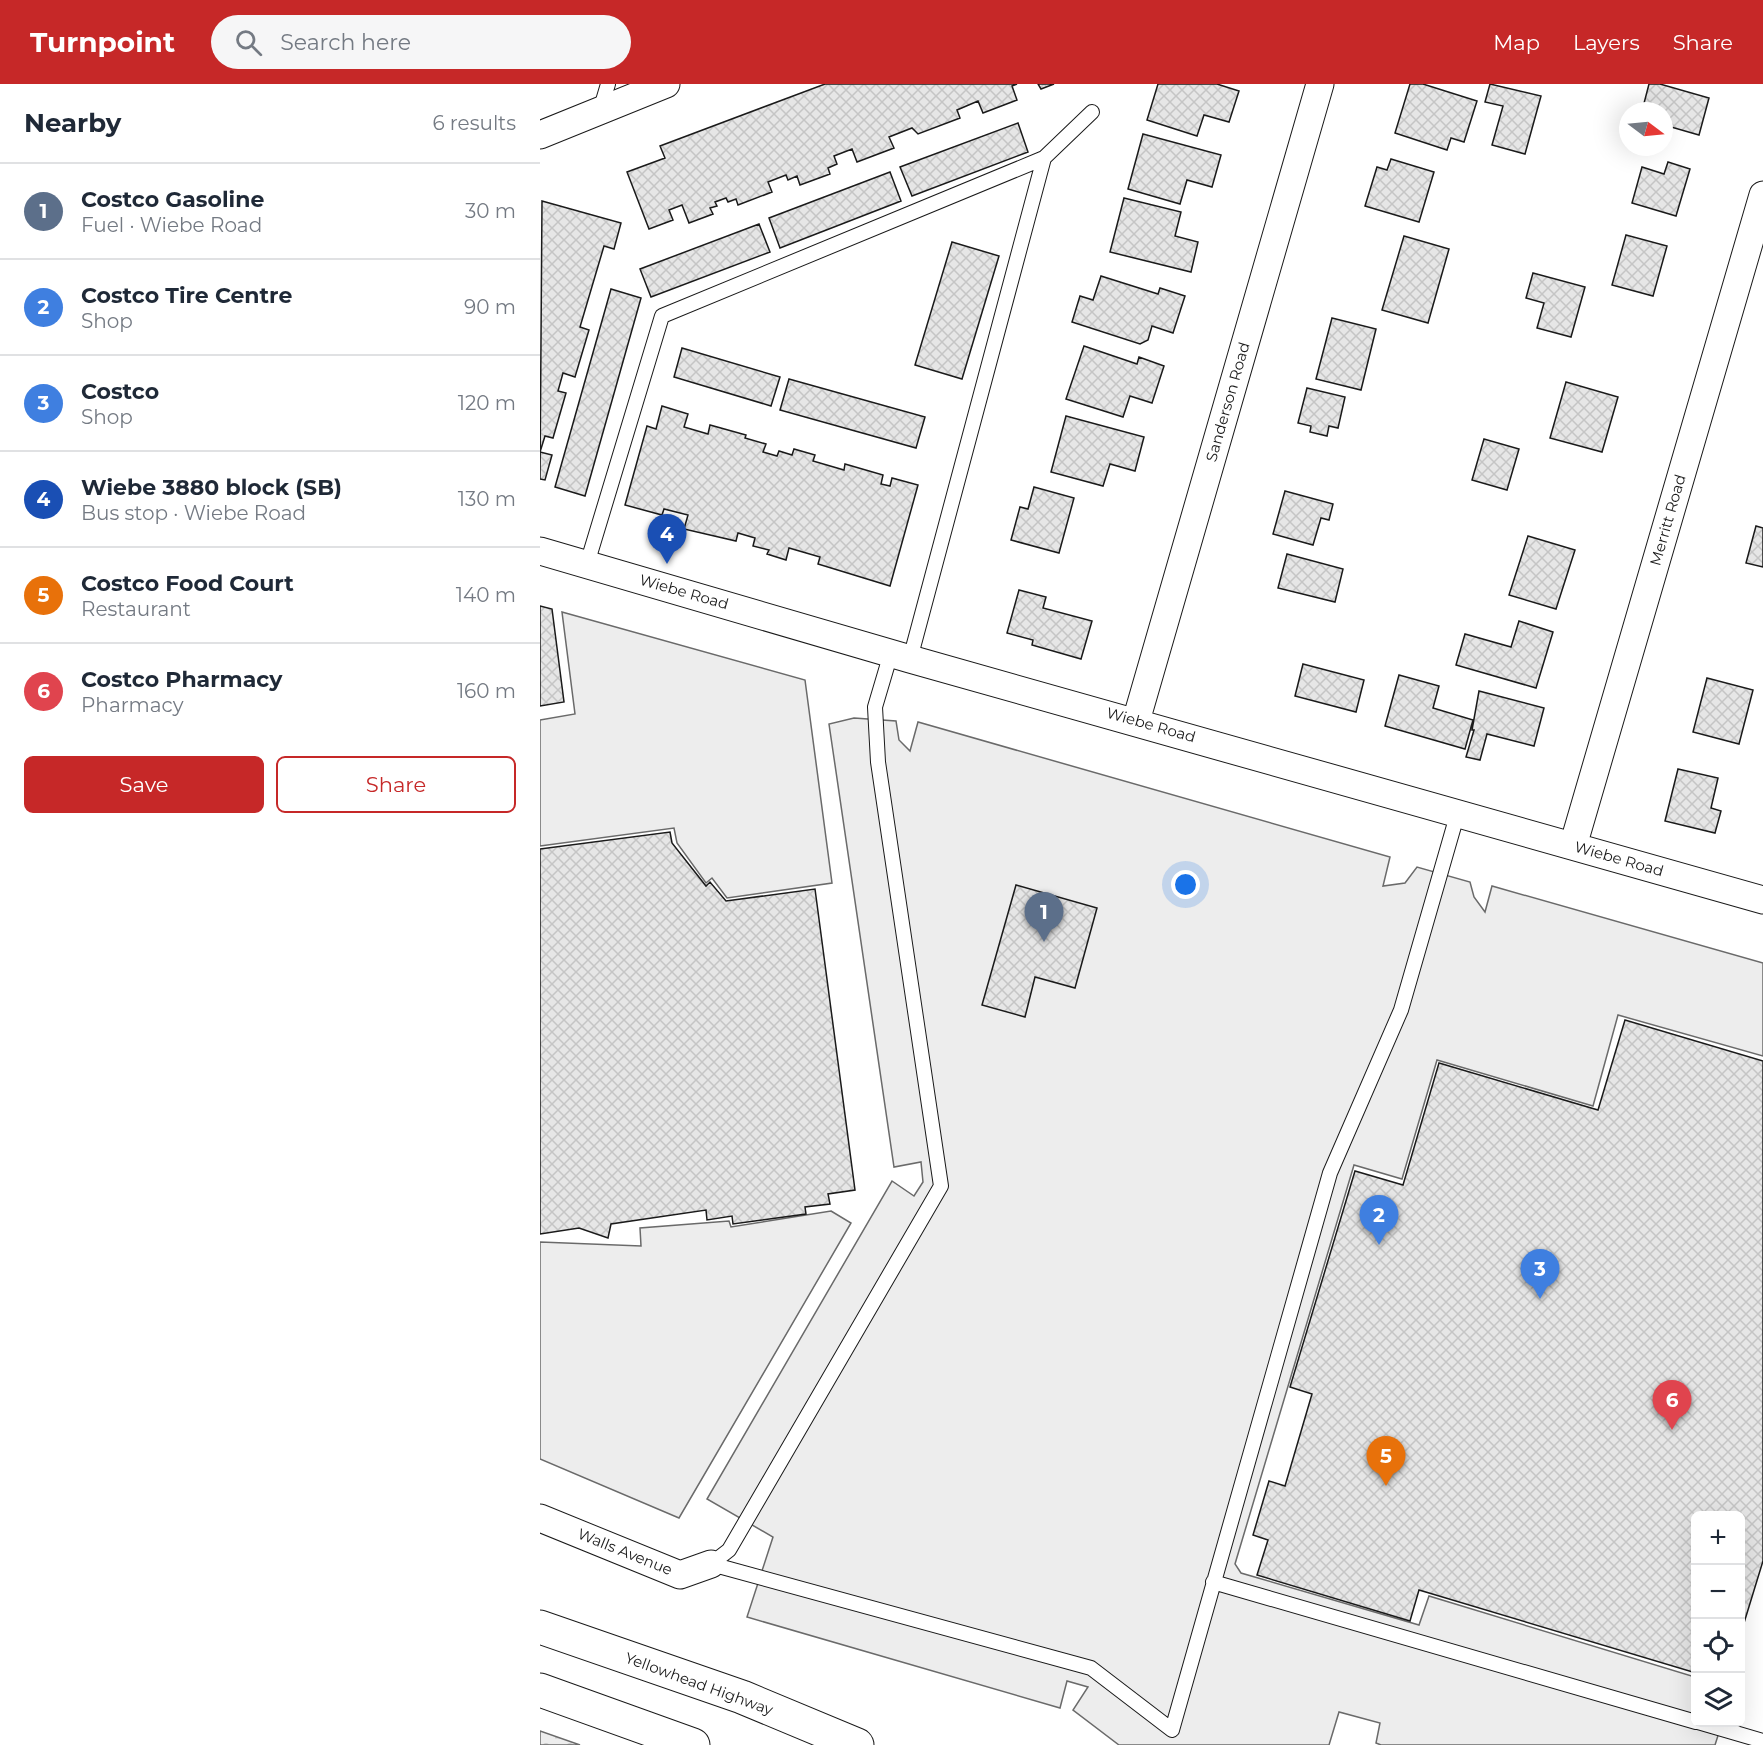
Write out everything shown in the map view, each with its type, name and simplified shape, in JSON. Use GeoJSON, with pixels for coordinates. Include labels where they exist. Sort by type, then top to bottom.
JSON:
{"type":"FeatureCollection","features":[{"type":"Feature","properties":{"kind":"highway","name":"Yellowhead Highway"},"geometry":{"type":"LineString","coordinates":[[540,1627],[742,1697],[857,1745]]}},
{"type":"Feature","properties":{"kind":"highway"},"geometry":{"type":"LineString","coordinates":[[540,1690],[693,1745]]}},
{"type":"Feature","properties":{"kind":"street"},"geometry":{"type":"LineString","coordinates":[[540,135],[666,84]]}},
{"type":"Feature","properties":{"kind":"street","name":"Sanderson Road"},"geometry":{"type":"LineString","coordinates":[[1136,721],[1320,84]]}},
{"type":"Feature","properties":{"kind":"street","name":"Merritt Road"},"geometry":{"type":"LineString","coordinates":[[1573,846],[1763,195]]}},
{"type":"Feature","properties":{"kind":"street","name":"Wiebe Road"},"geometry":{"type":"LineString","coordinates":[[540,551],[900,656],[1763,900]]}},
{"type":"Feature","properties":{"kind":"street","name":"Walls Avenue"},"geometry":{"type":"LineString","coordinates":[[540,1518],[680,1575],[711,1564]]}},
{"type":"Feature","properties":{"kind":"lane"},"geometry":{"type":"LineString","coordinates":[[600,111],[608,84]]}},
{"type":"Feature","properties":{"kind":"lane"},"geometry":{"type":"LineString","coordinates":[[587,564],[662,316],[1044,158],[1092,112]]}},
{"type":"Feature","properties":{"kind":"lane"},"geometry":{"type":"LineString","coordinates":[[711,1564],[729,1550],[941,1186],[878,762],[875,707],[900,656],[1044,158]]}},
{"type":"Feature","properties":{"kind":"lane"},"geometry":{"type":"LineString","coordinates":[[711,1564],[1091,1668],[1172,1730],[1330,1173],[1401,1010],[1458,812]]}},
{"type":"Feature","properties":{"kind":"lane"},"geometry":{"type":"LineString","coordinates":[[1213,1582],[1691,1720]]}},
{"type":"Feature","properties":{"kind":"lane"},"geometry":{"type":"LineString","coordinates":[[1714,1727],[1763,1741]]}},
{"type":"Feature","properties":{"kind":"green space"},"geometry":{"type":"Polygon","coordinates":[[[540,1731],[580,1745],[540,1745],[540,1731]]]}},
{"type":"Feature","properties":{"kind":"shaded area"},"geometry":{"type":"Polygon","coordinates":[[[562,612],[805,680],[832,883],[727,898],[712,878],[706,883],[677,843],[674,828],[540,846],[540,720],[575,714],[562,612]]]}},
{"type":"Feature","properties":{"kind":"shaded area"},"geometry":{"type":"Polygon","coordinates":[[[854,718],[896,721],[899,740],[910,751],[918,722],[1390,857],[1383,886],[1405,883],[1417,867],[1470,882],[1474,897],[1485,912],[1492,886],[1763,963],[1763,1056],[1618,1015],[1593,1106],[1437,1060],[1402,1179],[1354,1165],[1235,1564],[1241,1573],[1419,1625],[1429,1596],[1691,1676],[1691,1727],[1721,1727],[1715,1745],[1381,1745],[1376,1743],[1380,1723],[1339,1712],[1329,1745],[1119,1745],[1073,1710],[1088,1687],[1067,1681],[1060,1708],[747,1617],[773,1537],[707,1499],[892,1181],[914,1196],[923,1182],[921,1162],[894,1167],[829,724],[854,718]]]}},
{"type":"Feature","properties":{"kind":"shaded area"},"geometry":{"type":"Polygon","coordinates":[[[831,1211],[851,1223],[679,1518],[540,1459],[540,1242],[641,1246],[640,1228],[729,1221],[731,1227],[831,1211]]]}},
{"type":"Feature","properties":{"kind":"building"},"geometry":{"type":"Polygon","coordinates":[[[825,84],[1017,84],[1012,86],[1017,100],[983,113],[978,101],[957,110],[960,118],[918,134],[912,128],[889,137],[894,148],[857,162],[852,149],[834,156],[837,164],[828,168],[830,174],[800,185],[797,176],[788,180],[786,175],[768,182],[772,192],[738,205],[736,199],[728,202],[726,198],[715,202],[717,206],[710,208],[713,214],[689,223],[682,205],[669,210],[673,220],[649,229],[627,172],[665,158],[660,146],[825,84]]]}},
{"type":"Feature","properties":{"kind":"building"},"geometry":{"type":"Polygon","coordinates":[[[1038,84],[1054,84],[1041,89],[1038,84]]]}},
{"type":"Feature","properties":{"kind":"building"},"geometry":{"type":"Polygon","coordinates":[[[1158,84],[1217,84],[1239,91],[1229,122],[1204,115],[1197,136],[1147,120],[1158,84]]]}},
{"type":"Feature","properties":{"kind":"building"},"geometry":{"type":"Polygon","coordinates":[[[1410,84],[1423,84],[1477,101],[1464,142],[1451,138],[1447,150],[1395,133],[1410,84]]]}},
{"type":"Feature","properties":{"kind":"building"},"geometry":{"type":"Polygon","coordinates":[[[1490,84],[1541,96],[1525,154],[1492,145],[1503,106],[1485,102],[1490,84]]]}},
{"type":"Feature","properties":{"kind":"building"},"geometry":{"type":"Polygon","coordinates":[[[1649,84],[1660,84],[1709,98],[1699,135],[1673,128],[1673,102],[1644,102],[1649,84]]]}},
{"type":"Feature","properties":{"kind":"building"},"geometry":{"type":"Polygon","coordinates":[[[1018,123],[1028,152],[912,196],[900,167],[1018,123]]]}},
{"type":"Feature","properties":{"kind":"building"},"geometry":{"type":"Polygon","coordinates":[[[1143,134],[1221,155],[1212,187],[1187,180],[1180,204],[1128,189],[1143,134]]]}},
{"type":"Feature","properties":{"kind":"building"},"geometry":{"type":"Polygon","coordinates":[[[1391,159],[1434,172],[1419,222],[1365,206],[1377,167],[1387,170],[1391,159]]]}},
{"type":"Feature","properties":{"kind":"building"},"geometry":{"type":"Polygon","coordinates":[[[1668,162],[1690,169],[1676,216],[1632,203],[1642,167],[1664,174],[1668,162]]]}},
{"type":"Feature","properties":{"kind":"building"},"geometry":{"type":"Polygon","coordinates":[[[890,172],[901,201],[780,248],[769,218],[890,172]]]}},
{"type":"Feature","properties":{"kind":"building"},"geometry":{"type":"Polygon","coordinates":[[[1124,198],[1181,212],[1175,236],[1198,242],[1191,272],[1110,252],[1124,198]]]}},
{"type":"Feature","properties":{"kind":"building"},"geometry":{"type":"Polygon","coordinates":[[[542,201],[621,223],[614,249],[604,246],[580,327],[589,330],[575,377],[563,373],[558,391],[566,393],[553,438],[545,436],[540,451],[542,201]]]}},
{"type":"Feature","properties":{"kind":"building"},"geometry":{"type":"Polygon","coordinates":[[[759,224],[770,252],[651,297],[640,269],[759,224]]]}},
{"type":"Feature","properties":{"kind":"building"},"geometry":{"type":"Polygon","coordinates":[[[1626,235],[1667,246],[1653,296],[1612,285],[1626,235]]]}},
{"type":"Feature","properties":{"kind":"building"},"geometry":{"type":"Polygon","coordinates":[[[1404,236],[1449,249],[1428,323],[1382,310],[1404,236]]]}},
{"type":"Feature","properties":{"kind":"building"},"geometry":{"type":"Polygon","coordinates":[[[952,242],[999,256],[962,379],[915,365],[952,242]]]}},
{"type":"Feature","properties":{"kind":"building"},"geometry":{"type":"Polygon","coordinates":[[[1533,273],[1585,287],[1571,337],[1537,328],[1544,303],[1526,298],[1533,273]]]}},
{"type":"Feature","properties":{"kind":"building"},"geometry":{"type":"Polygon","coordinates":[[[1101,276],[1158,294],[1160,288],[1185,296],[1173,333],[1152,326],[1148,340],[1140,344],[1072,322],[1080,296],[1093,300],[1101,276]]]}},
{"type":"Feature","properties":{"kind":"building"},"geometry":{"type":"Polygon","coordinates":[[[611,289],[641,298],[585,496],[555,487],[611,289]]]}},
{"type":"Feature","properties":{"kind":"building"},"geometry":{"type":"Polygon","coordinates":[[[1332,318],[1376,329],[1361,390],[1316,379],[1332,318]]]}},
{"type":"Feature","properties":{"kind":"building"},"geometry":{"type":"Polygon","coordinates":[[[1084,346],[1137,364],[1139,357],[1164,366],[1152,403],[1130,396],[1123,417],[1066,399],[1084,346]]]}},
{"type":"Feature","properties":{"kind":"building"},"geometry":{"type":"Polygon","coordinates":[[[682,348],[780,377],[771,406],[674,377],[682,348]]]}},
{"type":"Feature","properties":{"kind":"building"},"geometry":{"type":"Polygon","coordinates":[[[789,379],[925,417],[916,448],[780,410],[789,379]]]}},
{"type":"Feature","properties":{"kind":"building"},"geometry":{"type":"Polygon","coordinates":[[[1566,382],[1618,397],[1602,452],[1550,438],[1566,382]]]}},
{"type":"Feature","properties":{"kind":"building"},"geometry":{"type":"Polygon","coordinates":[[[1307,388],[1345,397],[1338,428],[1329,426],[1327,436],[1310,432],[1311,426],[1298,423],[1307,388]]]}},
{"type":"Feature","properties":{"kind":"building"},"geometry":{"type":"Polygon","coordinates":[[[662,406],[688,414],[684,427],[708,434],[710,425],[746,435],[745,438],[766,444],[763,452],[777,456],[779,451],[792,455],[794,449],[815,455],[813,461],[844,470],[845,464],[883,475],[881,484],[890,486],[892,478],[918,485],[890,586],[818,564],[820,557],[789,548],[786,560],[767,554],[769,550],[753,546],[755,538],[738,533],[736,541],[684,529],[688,515],[664,509],[662,515],[625,505],[647,426],[656,429],[662,406]]]}},
{"type":"Feature","properties":{"kind":"building"},"geometry":{"type":"Polygon","coordinates":[[[1066,416],[1144,437],[1135,471],[1110,464],[1103,486],[1051,472],[1066,416]]]}},
{"type":"Feature","properties":{"kind":"building"},"geometry":{"type":"Polygon","coordinates":[[[1484,439],[1519,449],[1507,490],[1472,480],[1484,439]]]}},
{"type":"Feature","properties":{"kind":"building"},"geometry":{"type":"Polygon","coordinates":[[[540,452],[552,455],[545,480],[540,479],[540,452]]]}},
{"type":"Feature","properties":{"kind":"building"},"geometry":{"type":"Polygon","coordinates":[[[1034,487],[1074,498],[1059,553],[1011,540],[1020,507],[1028,509],[1034,487]]]}},
{"type":"Feature","properties":{"kind":"building"},"geometry":{"type":"Polygon","coordinates":[[[1285,491],[1333,504],[1329,520],[1321,518],[1313,545],[1273,534],[1285,491]]]}},
{"type":"Feature","properties":{"kind":"building"},"geometry":{"type":"Polygon","coordinates":[[[1756,526],[1763,528],[1763,567],[1746,563],[1756,526]]]}},
{"type":"Feature","properties":{"kind":"building"},"geometry":{"type":"Polygon","coordinates":[[[1528,536],[1575,550],[1556,609],[1509,595],[1528,536]]]}},
{"type":"Feature","properties":{"kind":"building"},"geometry":{"type":"Polygon","coordinates":[[[1287,554],[1343,569],[1335,602],[1278,588],[1287,554]]]}},
{"type":"Feature","properties":{"kind":"building"},"geometry":{"type":"Polygon","coordinates":[[[1019,590],[1046,597],[1043,608],[1092,621],[1081,659],[1032,645],[1033,640],[1007,633],[1019,590]]]}},
{"type":"Feature","properties":{"kind":"building"},"geometry":{"type":"Polygon","coordinates":[[[540,606],[552,609],[564,702],[540,706],[540,606]]]}},
{"type":"Feature","properties":{"kind":"building"},"geometry":{"type":"Polygon","coordinates":[[[1519,621],[1553,632],[1536,688],[1456,665],[1465,634],[1511,647],[1519,621]]]}},
{"type":"Feature","properties":{"kind":"building"},"geometry":{"type":"Polygon","coordinates":[[[1303,664],[1364,680],[1356,712],[1295,696],[1303,664]]]}},
{"type":"Feature","properties":{"kind":"building"},"geometry":{"type":"Polygon","coordinates":[[[1399,675],[1439,686],[1433,708],[1473,720],[1465,749],[1385,726],[1399,675]]]}},
{"type":"Feature","properties":{"kind":"building"},"geometry":{"type":"Polygon","coordinates":[[[1707,678],[1753,690],[1739,744],[1693,732],[1707,678]]]}},
{"type":"Feature","properties":{"kind":"building"},"geometry":{"type":"Polygon","coordinates":[[[1479,691],[1544,708],[1534,746],[1487,734],[1480,760],[1466,757],[1474,730],[1472,730],[1479,691]]]}},
{"type":"Feature","properties":{"kind":"building"},"geometry":{"type":"Polygon","coordinates":[[[1678,769],[1718,778],[1711,808],[1721,811],[1715,833],[1665,821],[1678,769]]]}},
{"type":"Feature","properties":{"kind":"building"},"geometry":{"type":"Polygon","coordinates":[[[670,832],[672,843],[706,886],[710,882],[726,901],[815,889],[855,1190],[828,1194],[830,1204],[805,1207],[806,1214],[733,1224],[732,1216],[707,1220],[706,1210],[611,1224],[608,1238],[579,1228],[540,1234],[540,849],[670,832]]]}},
{"type":"Feature","properties":{"kind":"building"},"geometry":{"type":"Polygon","coordinates":[[[1016,885],[1097,908],[1075,988],[1035,977],[1025,1017],[982,1005],[1016,885]]]}},
{"type":"Feature","properties":{"kind":"building"},"geometry":{"type":"Polygon","coordinates":[[[1625,1020],[1763,1061],[1763,1561],[1745,1620],[1745,1511],[1691,1511],[1691,1672],[1419,1590],[1410,1621],[1257,1575],[1268,1540],[1253,1535],[1269,1481],[1285,1486],[1312,1394],[1290,1387],[1355,1171],[1403,1185],[1439,1063],[1598,1110],[1625,1020]]]}},
{"type":"Feature","properties":{"kind":"place","name":"Wiebe 3880 block (SB)"},"geometry":{"type":"Point","coordinates":[667,564]}},
{"type":"Feature","properties":{"kind":"place","name":"Costco Gasoline"},"geometry":{"type":"Point","coordinates":[1044,942]}},
{"type":"Feature","properties":{"kind":"place","name":"Costco Tire Centre"},"geometry":{"type":"Point","coordinates":[1379,1245]}},
{"type":"Feature","properties":{"kind":"place","name":"Costco"},"geometry":{"type":"Point","coordinates":[1540,1299]}},
{"type":"Feature","properties":{"kind":"place","name":"Costco Pharmacy"},"geometry":{"type":"Point","coordinates":[1672,1430]}},
{"type":"Feature","properties":{"kind":"place","name":"Costco Food Court"},"geometry":{"type":"Point","coordinates":[1386,1486]}}]}
